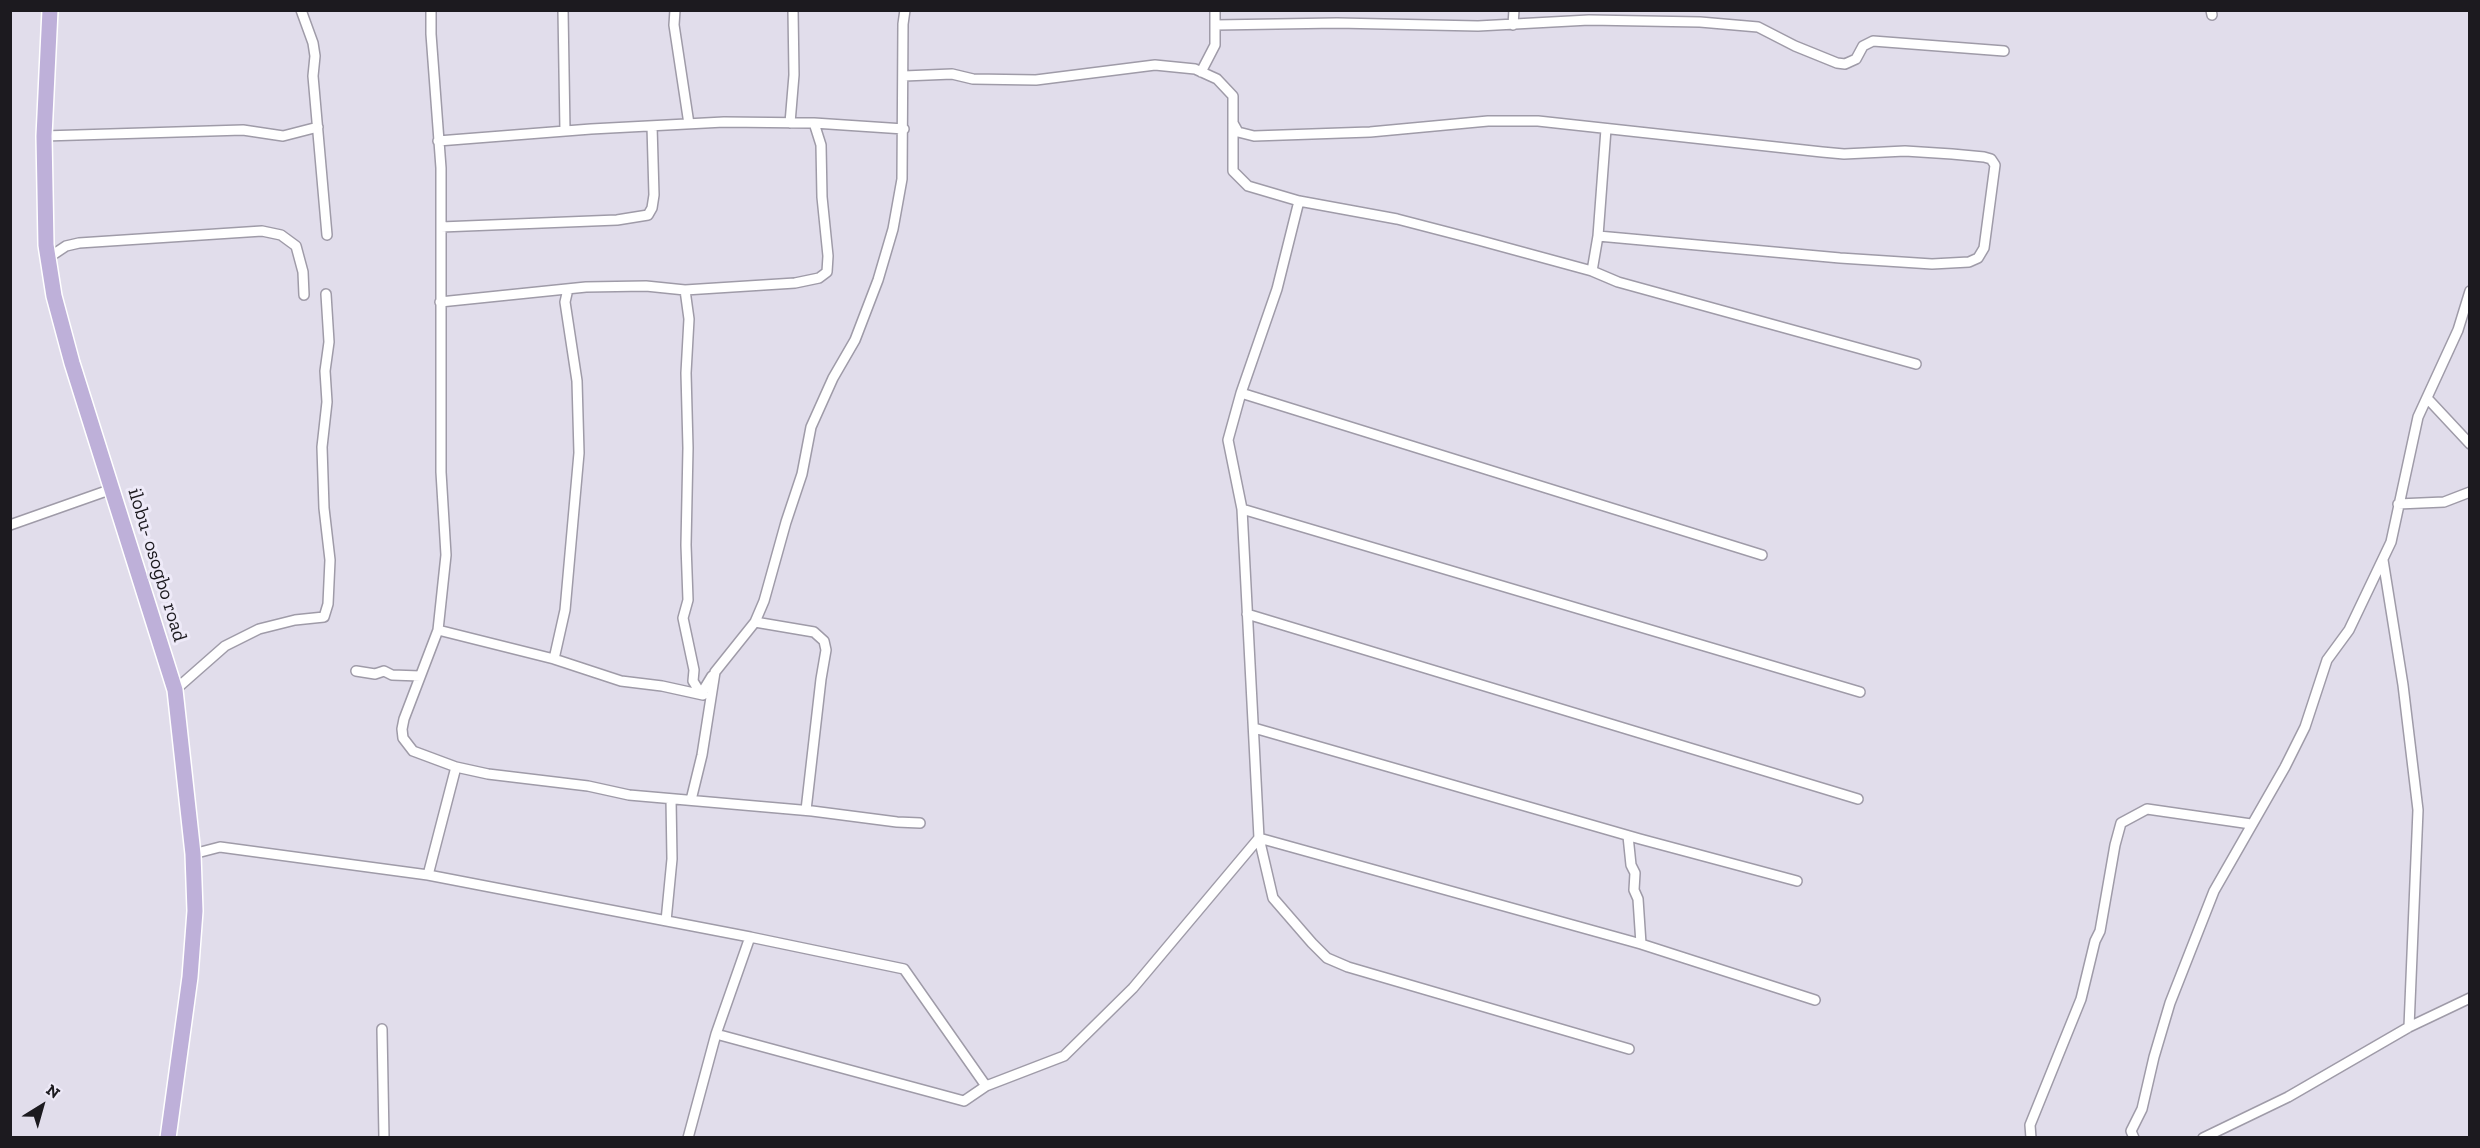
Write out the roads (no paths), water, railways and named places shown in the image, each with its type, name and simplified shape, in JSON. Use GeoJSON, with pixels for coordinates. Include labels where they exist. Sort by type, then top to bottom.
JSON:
{"type":"FeatureCollection","features":[{"type":"Feature","properties":{"kind":"main road","name":"ilobu- osogbo road"},"geometry":{"type":"LineString","coordinates":[[50,10],[44,136],[45,245],[54,296],[72,363],[175,690],[193,854],[195,911],[190,977],[168,1137]]}},
{"type":"Feature","properties":{"kind":"street"},"geometry":{"type":"LineString","coordinates":[[301,10],[313,43],[315,56],[313,76],[327,236]]}},
{"type":"Feature","properties":{"kind":"street"},"geometry":{"type":"LineString","coordinates":[[431,10],[441,168],[441,472],[446,555],[438,630],[404,719],[403,738],[413,751],[456,767],[488,774],[588,786],[629,795],[671,800],[806,810],[921,823]]}},
{"type":"Feature","properties":{"kind":"street"},"geometry":{"type":"LineString","coordinates":[[563,10],[565,131]]}},
{"type":"Feature","properties":{"kind":"street"},"geometry":{"type":"LineString","coordinates":[[675,10],[675,25],[689,124]]}},
{"type":"Feature","properties":{"kind":"street"},"geometry":{"type":"LineString","coordinates":[[790,123],[794,65],[793,10]]}},
{"type":"Feature","properties":{"kind":"street"},"geometry":{"type":"LineString","coordinates":[[701,694],[715,672],[755,622],[764,601],[802,474],[811,427],[820,403],[859,331],[893,229],[902,179],[905,10]]}},
{"type":"Feature","properties":{"kind":"street"},"geometry":{"type":"LineString","coordinates":[[1201,72],[1215,45],[1215,10]]}},
{"type":"Feature","properties":{"kind":"street"},"geometry":{"type":"LineString","coordinates":[[1513,25],[1514,10]]}},
{"type":"Feature","properties":{"kind":"street"},"geometry":{"type":"LineString","coordinates":[[1216,25],[1336,23],[1513,25],[1589,20],[1643,20],[1758,27],[1796,46],[1837,63],[1845,64],[1856,59],[1863,46],[1873,42],[2004,51]]}},
{"type":"Feature","properties":{"kind":"street"},"geometry":{"type":"LineString","coordinates":[[904,76],[952,74],[973,79],[1036,80],[1155,65],[1189,68],[1217,79],[1233,96],[1233,171],[1248,186],[1299,201],[1397,219],[1592,272],[1640,289],[1916,364]]}},
{"type":"Feature","properties":{"kind":"street"},"geometry":{"type":"LineString","coordinates":[[1233,123],[1238,132],[1254,136],[1370,132],[1488,121],[1538,121],[1844,154],[1905,151],[1984,157],[1991,159],[1995,165],[1984,248],[1978,258],[1969,262],[1932,264],[1840,258],[1598,236]]}},
{"type":"Feature","properties":{"kind":"street"},"geometry":{"type":"LineString","coordinates":[[438,141],[689,124],[814,123],[904,129]]}},
{"type":"Feature","properties":{"kind":"street"},"geometry":{"type":"LineString","coordinates":[[440,303],[568,289],[646,286],[685,291],[795,284],[819,278],[827,272],[820,145],[814,123]]}},
{"type":"Feature","properties":{"kind":"street"},"geometry":{"type":"LineString","coordinates":[[441,227],[618,220],[648,215],[652,208],[654,195],[652,126]]}},
{"type":"Feature","properties":{"kind":"street"},"geometry":{"type":"LineString","coordinates":[[44,136],[243,130],[284,136],[318,127]]}},
{"type":"Feature","properties":{"kind":"street"},"geometry":{"type":"LineString","coordinates":[[1592,272],[1598,236],[1606,129]]}},
{"type":"Feature","properties":{"kind":"street"},"geometry":{"type":"LineString","coordinates":[[1299,201],[1276,289],[1241,393],[1228,440],[1242,508],[1259,838],[1273,898],[1327,958],[1348,967],[1629,1049]]}},
{"type":"Feature","properties":{"kind":"street"},"geometry":{"type":"LineString","coordinates":[[48,258],[66,246],[79,243],[262,231],[281,235],[296,246],[303,273],[304,295]]}},
{"type":"Feature","properties":{"kind":"street"},"geometry":{"type":"LineString","coordinates":[[554,659],[565,610],[579,453],[577,381],[565,302],[568,289]]}},
{"type":"Feature","properties":{"kind":"street"},"geometry":{"type":"LineString","coordinates":[[685,291],[689,319],[686,373],[688,600],[683,618],[694,670],[693,681],[701,694]]}},
{"type":"Feature","properties":{"kind":"street"},"geometry":{"type":"LineString","coordinates":[[2134,1137],[2131,1131],[2142,1109],[2170,1003],[2214,891],[2285,767],[2305,727],[2327,660],[2349,630],[2391,542],[2418,417],[2458,330],[2469,291]]}},
{"type":"Feature","properties":{"kind":"street"},"geometry":{"type":"LineString","coordinates":[[175,690],[225,646],[259,629],[295,620],[324,617],[328,604],[330,560],[324,508],[322,447],[327,402],[325,371],[329,342],[326,294]]}},
{"type":"Feature","properties":{"kind":"street"},"geometry":{"type":"LineString","coordinates":[[1241,393],[1762,555]]}},
{"type":"Feature","properties":{"kind":"street"},"geometry":{"type":"LineString","coordinates":[[2427,398],[2469,444]]}},
{"type":"Feature","properties":{"kind":"street"},"geometry":{"type":"LineString","coordinates":[[10,525],[112,489]]}},
{"type":"Feature","properties":{"kind":"street"},"geometry":{"type":"LineString","coordinates":[[2398,504],[2444,502],[2469,492]]}},
{"type":"Feature","properties":{"kind":"street"},"geometry":{"type":"LineString","coordinates":[[1242,508],[1860,692]]}},
{"type":"Feature","properties":{"kind":"street"},"geometry":{"type":"LineString","coordinates":[[2383,560],[2403,686],[2418,810],[2409,1027]]}},
{"type":"Feature","properties":{"kind":"street"},"geometry":{"type":"LineString","coordinates":[[1247,614],[1858,799]]}},
{"type":"Feature","properties":{"kind":"street"},"geometry":{"type":"LineString","coordinates":[[755,622],[814,632],[824,641],[826,650],[820,679],[806,810]]}},
{"type":"Feature","properties":{"kind":"street"},"geometry":{"type":"LineString","coordinates":[[438,630],[554,659],[621,681],[701,694],[711,698]]}},
{"type":"Feature","properties":{"kind":"street"},"geometry":{"type":"LineString","coordinates":[[356,671],[375,674],[384,671],[392,675],[420,676]]}},
{"type":"Feature","properties":{"kind":"street"},"geometry":{"type":"LineString","coordinates":[[691,800],[702,755],[715,672]]}},
{"type":"Feature","properties":{"kind":"street"},"geometry":{"type":"LineString","coordinates":[[1254,728],[1628,836],[1797,881]]}},
{"type":"Feature","properties":{"kind":"street"},"geometry":{"type":"LineString","coordinates":[[428,875],[456,767]]}},
{"type":"Feature","properties":{"kind":"street"},"geometry":{"type":"LineString","coordinates":[[666,921],[672,859],[671,800]]}},
{"type":"Feature","properties":{"kind":"street"},"geometry":{"type":"LineString","coordinates":[[2031,1137],[2030,1125],[2081,999],[2095,941],[2100,931],[2115,845],[2121,824],[2147,809],[2251,824]]}},
{"type":"Feature","properties":{"kind":"street"},"geometry":{"type":"LineString","coordinates":[[1628,836],[1631,865],[1635,873],[1634,890],[1638,898],[1641,944]]}},
{"type":"Feature","properties":{"kind":"street"},"geometry":{"type":"LineString","coordinates":[[1259,838],[1641,944],[1815,1000]]}},
{"type":"Feature","properties":{"kind":"street"},"geometry":{"type":"LineString","coordinates":[[716,1034],[964,1101],[986,1086],[1064,1056],[1133,988],[1259,838]]}},
{"type":"Feature","properties":{"kind":"street"},"geometry":{"type":"LineString","coordinates":[[193,854],[220,847],[428,875],[904,969],[986,1086]]}},
{"type":"Feature","properties":{"kind":"street"},"geometry":{"type":"LineString","coordinates":[[688,1137],[716,1034],[750,937]]}},
{"type":"Feature","properties":{"kind":"street"},"geometry":{"type":"LineString","coordinates":[[2203,1137],[2288,1097],[2409,1027],[2469,998]]}},
{"type":"Feature","properties":{"kind":"street"},"geometry":{"type":"LineString","coordinates":[[382,1029],[384,1137]]}}]}
